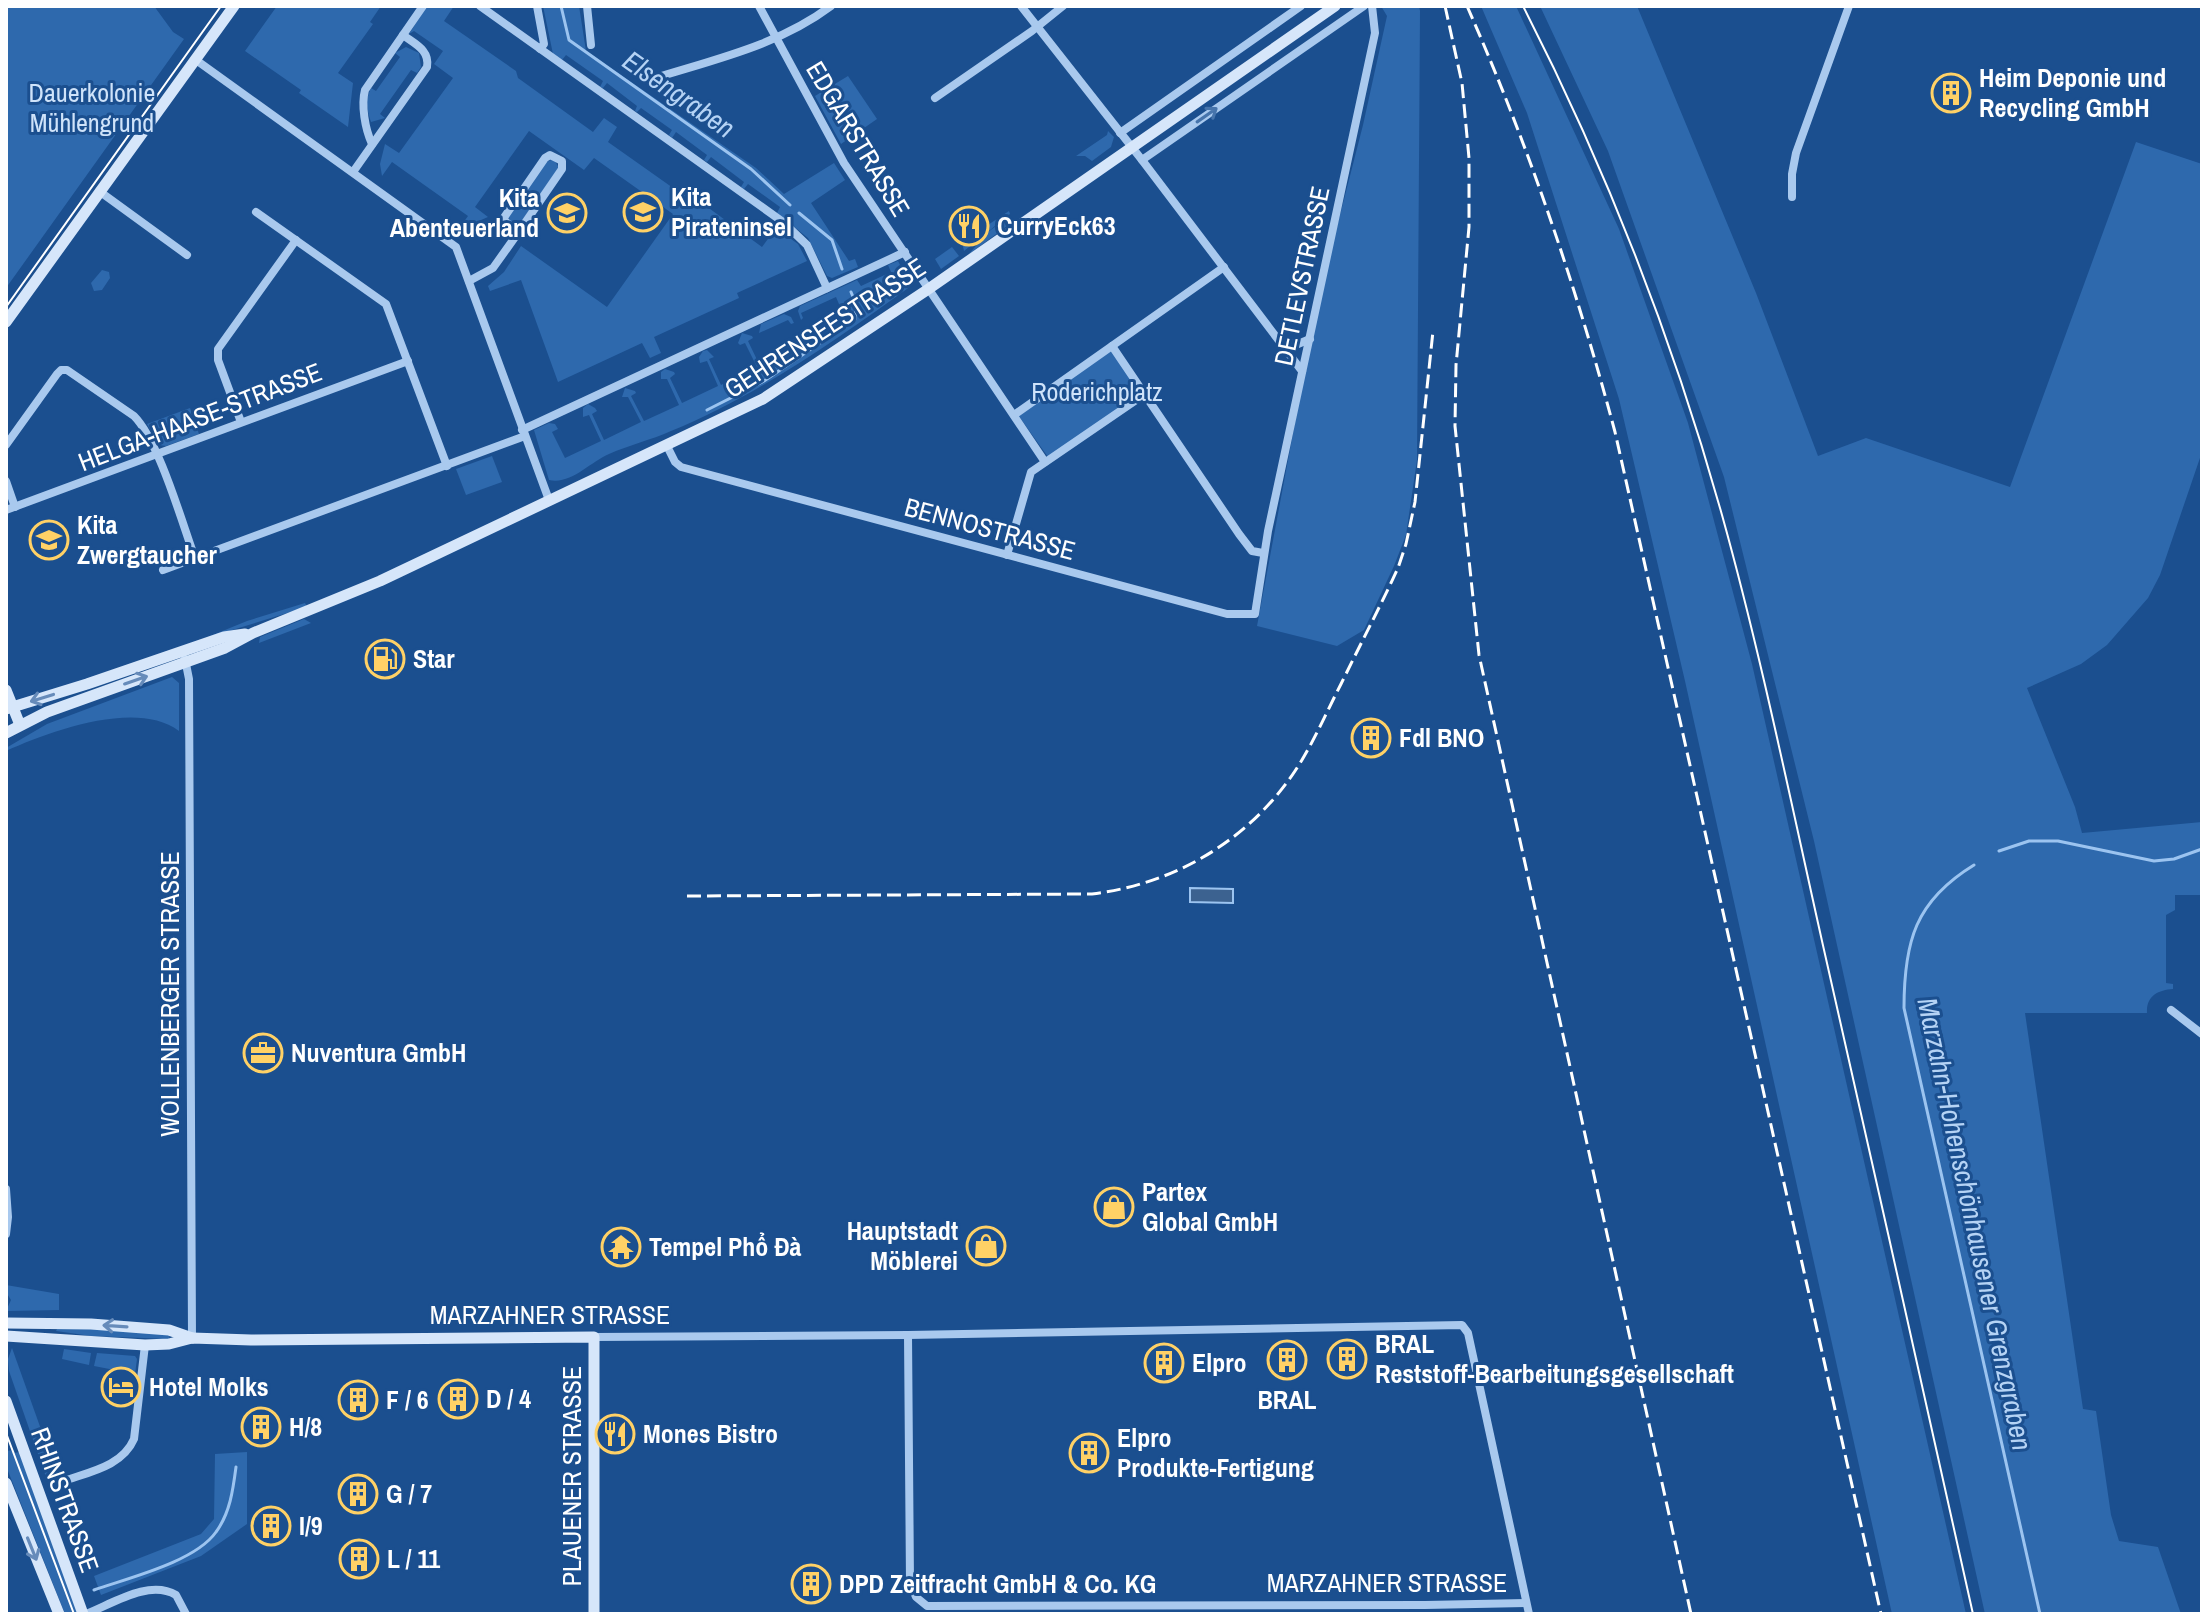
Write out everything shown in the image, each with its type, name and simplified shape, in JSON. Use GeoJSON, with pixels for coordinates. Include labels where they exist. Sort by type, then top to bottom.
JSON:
{"type":"FeatureCollection","features":[{"type":"Feature","properties":{"kind":"main road"},"geometry":{"type":"LineString","coordinates":[[6,322],[234,6]]}},
{"type":"Feature","properties":{"kind":"main road","name":"GEHRENSEESTRASSE"},"geometry":{"type":"LineString","coordinates":[[9,708],[225,648],[253,633],[396,574],[731,416],[781,388],[927,290],[1335,6]]}},
{"type":"Feature","properties":{"kind":"main road","name":"GEHRENSEESTRASSE"},"geometry":{"type":"LineString","coordinates":[[6,733],[47,712],[184,657]]}},
{"type":"Feature","properties":{"kind":"main road"},"geometry":{"type":"LineString","coordinates":[[6,690],[9,708],[20,725]]}},
{"type":"Feature","properties":{"kind":"main road","name":"MARZAHNER STRASSE"},"geometry":{"type":"LineString","coordinates":[[6,1323],[91,1324],[153,1329],[184,1333],[192,1338]]}},
{"type":"Feature","properties":{"kind":"main road","name":"MARZAHNER STRASSE"},"geometry":{"type":"LineString","coordinates":[[6,1336],[145,1345],[169,1344],[192,1338],[594,1337]]}},
{"type":"Feature","properties":{"kind":"main road","name":"PLAUENER STRASSE"},"geometry":{"type":"LineString","coordinates":[[594,1337],[594,1614]]}},
{"type":"Feature","properties":{"kind":"main road","name":"RHINSTRASSE"},"geometry":{"type":"LineString","coordinates":[[6,1401],[84,1614]]}},
{"type":"Feature","properties":{"kind":"main road","name":"RHINSTRASSE"},"geometry":{"type":"LineString","coordinates":[[6,1483],[59,1614]]}},
{"type":"Feature","properties":{"kind":"street"},"geometry":{"type":"LineString","coordinates":[[372,144],[363,96],[423,6]]}},
{"type":"Feature","properties":{"kind":"street"},"geometry":{"type":"LineString","coordinates":[[480,6],[795,232],[807,245],[827,288]]}},
{"type":"Feature","properties":{"kind":"street"},"geometry":{"type":"LineString","coordinates":[[537,6],[544,44],[540,49]]}},
{"type":"Feature","properties":{"kind":"street"},"geometry":{"type":"LineString","coordinates":[[587,6],[591,45]]}},
{"type":"Feature","properties":{"kind":"street","name":"EDGARSTRASSE"},"geometry":{"type":"LineString","coordinates":[[759,6],[844,163],[1045,462]]}},
{"type":"Feature","properties":{"kind":"street"},"geometry":{"type":"LineString","coordinates":[[655,78],[776,39],[811,21],[831,6]]}},
{"type":"Feature","properties":{"kind":"street"},"geometry":{"type":"LineString","coordinates":[[1021,6],[1302,371]]}},
{"type":"Feature","properties":{"kind":"street"},"geometry":{"type":"LineString","coordinates":[[935,98],[1063,6]]}},
{"type":"Feature","properties":{"kind":"street"},"geometry":{"type":"LineString","coordinates":[[1120,133],[1301,6]]}},
{"type":"Feature","properties":{"kind":"street"},"geometry":{"type":"LineString","coordinates":[[1142,160],[1364,6]]}},
{"type":"Feature","properties":{"kind":"street","name":"DETLEVSTRASSE"},"geometry":{"type":"LineString","coordinates":[[1263,553],[1375,33],[1372,6]]}},
{"type":"Feature","properties":{"kind":"street"},"geometry":{"type":"LineString","coordinates":[[1792,197],[1793,164],[1849,6]]}},
{"type":"Feature","properties":{"kind":"street"},"geometry":{"type":"LineString","coordinates":[[353,172],[427,67],[429,58],[426,53],[403,35]]}},
{"type":"Feature","properties":{"kind":"street"},"geometry":{"type":"LineString","coordinates":[[196,60],[452,242],[549,500]]}},
{"type":"Feature","properties":{"kind":"street"},"geometry":{"type":"LineString","coordinates":[[469,281],[493,268],[518,233],[562,169],[564,164],[556,156],[545,158],[503,219],[518,233]]}},
{"type":"Feature","properties":{"kind":"street"},"geometry":{"type":"LineString","coordinates":[[99,191],[187,255]]}},
{"type":"Feature","properties":{"kind":"street"},"geometry":{"type":"LineString","coordinates":[[256,212],[386,304],[447,466]]}},
{"type":"Feature","properties":{"kind":"street"},"geometry":{"type":"LineString","coordinates":[[241,422],[218,360],[218,349],[296,240]]}},
{"type":"Feature","properties":{"kind":"street","name":"GEHRENSEESTRASSE"},"geometry":{"type":"LineString","coordinates":[[163,570],[447,466],[524,433],[905,252]]}},
{"type":"Feature","properties":{"kind":"street"},"geometry":{"type":"LineString","coordinates":[[1014,415],[1224,267]]}},
{"type":"Feature","properties":{"kind":"street"},"geometry":{"type":"LineString","coordinates":[[1280,340],[1298,344],[1310,338]]}},
{"type":"Feature","properties":{"kind":"street"},"geometry":{"type":"LineString","coordinates":[[1112,346],[1239,534],[1252,551],[1263,553]]}},
{"type":"Feature","properties":{"kind":"street","name":"HELGA-HAASE-STRASSE"},"geometry":{"type":"LineString","coordinates":[[11,509],[408,361]]}},
{"type":"Feature","properties":{"kind":"street"},"geometry":{"type":"LineString","coordinates":[[6,445],[57,374],[67,370],[134,416],[145,429],[195,558]]}},
{"type":"Feature","properties":{"kind":"street"},"geometry":{"type":"LineString","coordinates":[[1007,555],[1031,472],[1145,394]]}},
{"type":"Feature","properties":{"kind":"street","name":"BENNOSTRASSE"},"geometry":{"type":"LineString","coordinates":[[667,446],[681,467],[1235,616],[1255,614],[1263,553]]}},
{"type":"Feature","properties":{"kind":"street"},"geometry":{"type":"LineString","coordinates":[[6,481],[11,509]]}},
{"type":"Feature","properties":{"kind":"street","name":"WOLLENBERGER STRASSE"},"geometry":{"type":"LineString","coordinates":[[184,657],[189,679],[192,1338]]}},
{"type":"Feature","properties":{"kind":"street"},"geometry":{"type":"LineString","coordinates":[[2171,1010],[2202,1034]]}},
{"type":"Feature","properties":{"kind":"street"},"geometry":{"type":"LineString","coordinates":[[6,1189],[6,1234]]}},
{"type":"Feature","properties":{"kind":"street","name":"MARZAHNER STRASSE"},"geometry":{"type":"LineString","coordinates":[[594,1337],[1462,1325],[1468,1333],[1526,1603],[1250,1610],[934,1607],[921,1603],[912,1591],[909,1575],[908,1335]]}},
{"type":"Feature","properties":{"kind":"street"},"geometry":{"type":"LineString","coordinates":[[61,1482],[112,1463],[128,1451],[134,1439],[145,1345]]}},
{"type":"Feature","properties":{"kind":"street"},"geometry":{"type":"LineString","coordinates":[[84,1614],[144,1591],[160,1589],[176,1595],[186,1614]]}},
{"type":"Feature","properties":{"kind":"street"},"geometry":{"type":"LineString","coordinates":[[1526,1603],[1529,1614]]}},
{"type":"Feature","properties":{"kind":"green space","name":"Dauerkolonie Mühlengrund"},"geometry":{"type":"Polygon","coordinates":[[[6,6],[154,6],[173,32],[184,39],[6,288],[6,6]]]}},
{"type":"Feature","properties":{"kind":"green space"},"geometry":{"type":"Polygon","coordinates":[[[277,6],[381,6],[370,22],[373,24],[338,73],[353,83],[348,127],[245,51],[277,6]]]}},
{"type":"Feature","properties":{"kind":"green space"},"geometry":{"type":"Polygon","coordinates":[[[427,6],[454,6],[444,21],[516,71],[518,78],[593,132],[604,118],[617,127],[608,142],[683,195],[691,195],[762,247],[776,228],[798,244],[807,261],[737,293],[739,298],[654,337],[661,353],[650,358],[642,343],[558,382],[521,280],[490,291],[488,286],[504,272],[521,246],[607,307],[673,214],[594,158],[584,170],[529,131],[475,207],[488,217],[458,230],[468,216],[392,162],[382,176],[380,164],[385,144],[399,153],[453,78],[434,64],[443,51],[414,31],[409,34],[427,6]]]}},
{"type":"Feature","properties":{"kind":"green space"},"geometry":{"type":"Polygon","coordinates":[[[543,6],[579,6],[586,51],[756,168],[784,194],[834,163],[845,180],[811,203],[849,261],[855,259],[858,267],[832,278],[827,276],[808,238],[777,213],[780,207],[748,184],[744,189],[741,187],[744,182],[711,157],[707,162],[704,160],[707,155],[676,132],[672,138],[669,135],[672,130],[641,108],[635,111],[637,106],[607,83],[600,87],[603,81],[566,55],[562,60],[553,54],[543,6]]]}},
{"type":"Feature","properties":{"kind":"green space"},"geometry":{"type":"Polygon","coordinates":[[[1381,6],[1419,6],[1420,11],[1417,460],[1406,535],[1394,566],[1364,630],[1337,646],[1257,626],[1317,305],[1387,16],[1381,6]]]}},
{"type":"Feature","properties":{"kind":"green space"},"geometry":{"type":"Polygon","coordinates":[[[1481,6],[1516,6],[1619,229],[1688,423],[1752,664],[1966,1614],[1892,1614],[1685,681],[1619,399],[1527,113],[1481,6]]]}},
{"type":"Feature","properties":{"kind":"green space"},"geometry":{"type":"Polygon","coordinates":[[[1540,6],[1637,6],[1756,293],[1818,456],[1866,438],[2010,487],[2136,142],[2202,164],[2202,452],[2160,575],[2148,598],[2107,645],[2081,664],[2027,688],[2075,807],[2082,833],[2202,822],[2202,895],[2175,895],[2175,910],[2166,915],[2166,983],[2173,984],[2173,989],[2154,995],[2147,1013],[2025,1013],[2083,1409],[2096,1411],[2111,1515],[2119,1541],[2158,1547],[2181,1614],[1985,1614],[1814,841],[1724,477],[1608,151],[1540,6]]]}},
{"type":"Feature","properties":{"kind":"green space"},"geometry":{"type":"Polygon","coordinates":[[[406,47],[419,53],[421,67],[417,73],[411,70],[380,114],[385,118],[371,122],[367,105],[371,88],[376,91],[400,57],[395,53],[406,47]]]}},
{"type":"Feature","properties":{"kind":"green space"},"geometry":{"type":"Polygon","coordinates":[[[848,76],[877,119],[841,144],[815,96],[848,76]]]}},
{"type":"Feature","properties":{"kind":"green space"},"geometry":{"type":"Polygon","coordinates":[[[1108,131],[1114,137],[1111,147],[1092,161],[1085,156],[1076,156],[1107,135],[1108,131]]]}},
{"type":"Feature","properties":{"kind":"green space"},"geometry":{"type":"Polygon","coordinates":[[[554,159],[559,168],[520,223],[511,223],[508,216],[546,162],[554,159]]]}},
{"type":"Feature","properties":{"kind":"green space"},"geometry":{"type":"Polygon","coordinates":[[[1009,211],[1010,214],[964,251],[962,242],[1009,211]]]}},
{"type":"Feature","properties":{"kind":"green space"},"geometry":{"type":"Polygon","coordinates":[[[1003,221],[1007,226],[968,255],[988,232],[1003,221]]]}},
{"type":"Feature","properties":{"kind":"green space"},"geometry":{"type":"Polygon","coordinates":[[[952,247],[959,256],[941,269],[935,259],[952,247]]]}},
{"type":"Feature","properties":{"kind":"green space"},"geometry":{"type":"Polygon","coordinates":[[[898,261],[911,286],[795,366],[702,417],[609,454],[573,476],[549,480],[534,430],[549,423],[555,424],[558,429],[552,432],[565,458],[601,441],[589,415],[583,417],[583,408],[588,404],[597,411],[592,414],[604,440],[641,422],[628,397],[622,397],[625,388],[635,391],[631,396],[644,421],[679,405],[667,379],[661,379],[661,372],[665,369],[675,374],[670,378],[682,403],[718,386],[707,361],[700,363],[699,357],[707,350],[714,357],[709,359],[721,385],[757,367],[745,343],[738,343],[742,333],[752,336],[748,341],[760,366],[777,358],[773,349],[844,316],[836,297],[801,313],[801,320],[800,306],[857,280],[861,286],[891,272],[888,265],[898,261]]]}},
{"type":"Feature","properties":{"kind":"green space"},"geometry":{"type":"Polygon","coordinates":[[[102,270],[109,272],[110,278],[102,290],[94,291],[91,283],[102,270]]]}},
{"type":"Feature","properties":{"kind":"green space"},"geometry":{"type":"Polygon","coordinates":[[[784,314],[791,317],[794,323],[788,320],[759,333],[761,324],[784,314]]]}},
{"type":"Feature","properties":{"kind":"green space","name":"Roderichplatz"},"geometry":{"type":"Polygon","coordinates":[[[1112,350],[1139,389],[1137,397],[1048,457],[1018,415],[1112,350]]]}},
{"type":"Feature","properties":{"kind":"green space"},"geometry":{"type":"Polygon","coordinates":[[[190,408],[199,434],[166,446],[159,445],[147,424],[190,408]]]}},
{"type":"Feature","properties":{"kind":"green space"},"geometry":{"type":"Polygon","coordinates":[[[492,456],[502,482],[466,495],[456,469],[492,456]]]}},
{"type":"Feature","properties":{"kind":"green space"},"geometry":{"type":"Polygon","coordinates":[[[305,603],[307,607],[203,639],[247,621],[305,603]]]}},
{"type":"Feature","properties":{"kind":"green space"},"geometry":{"type":"Polygon","coordinates":[[[304,619],[311,623],[259,643],[260,637],[304,619]]]}},
{"type":"Feature","properties":{"kind":"green space"},"geometry":{"type":"Polygon","coordinates":[[[172,677],[179,683],[179,731],[161,722],[117,718],[68,728],[6,751],[6,748],[47,724],[172,677]]]}},
{"type":"Feature","properties":{"kind":"green space"},"geometry":{"type":"Polygon","coordinates":[[[6,1285],[59,1294],[59,1310],[6,1311],[11,1300],[6,1285]]]}},
{"type":"Feature","properties":{"kind":"green space"},"geometry":{"type":"Polygon","coordinates":[[[58,1327],[170,1334],[169,1339],[91,1336],[56,1331],[58,1327]]]}},
{"type":"Feature","properties":{"kind":"green space"},"geometry":{"type":"Polygon","coordinates":[[[12,1348],[58,1477],[46,1477],[9,1371],[8,1359],[12,1348]]]}},
{"type":"Feature","properties":{"kind":"green space"},"geometry":{"type":"Polygon","coordinates":[[[64,1349],[91,1353],[89,1365],[62,1359],[64,1349]]]}},
{"type":"Feature","properties":{"kind":"green space"},"geometry":{"type":"Polygon","coordinates":[[[97,1353],[135,1356],[135,1374],[94,1366],[97,1353]]]}},
{"type":"Feature","properties":{"kind":"green space"},"geometry":{"type":"Polygon","coordinates":[[[14,1450],[15,1453],[19,1452],[78,1614],[65,1614],[6,1466],[6,1451],[14,1450]]]}},
{"type":"Feature","properties":{"kind":"green space"},"geometry":{"type":"Polygon","coordinates":[[[247,1452],[247,1524],[201,1556],[101,1595],[94,1576],[201,1534],[214,1519],[215,1454],[247,1452]]]}},
{"type":"Feature","properties":{"kind":"shaded area"},"geometry":{"type":"Polygon","coordinates":[[[1190,888],[1233,889],[1233,903],[1190,902],[1190,888]]]}},
{"type":"Feature","properties":{"kind":"waterway","name":"Elsengraben"},"geometry":{"type":"LineString","coordinates":[[561,6],[569,40],[751,169],[790,205]]}},
{"type":"Feature","properties":{"kind":"waterway","name":"Elsengraben"},"geometry":{"type":"LineString","coordinates":[[799,213],[832,240],[842,269]]}},
{"type":"Feature","properties":{"kind":"waterway","name":"Elsengraben"},"geometry":{"type":"LineString","coordinates":[[707,410],[764,381],[855,319],[856,304],[851,292]]}},
{"type":"Feature","properties":{"kind":"waterway","name":"Marzahn-Hohenschönhausener Grenzgraben"},"geometry":{"type":"LineString","coordinates":[[1999,851],[2029,841],[2058,841],[2154,861],[2174,859],[2202,849]]}},
{"type":"Feature","properties":{"kind":"waterway","name":"Marzahn-Hohenschönhausener Grenzgraben"},"geometry":{"type":"LineString","coordinates":[[1974,865],[1938,893],[1917,925],[1907,963],[1904,1008],[2040,1614]]}},
{"type":"Feature","properties":{"kind":"waterway"},"geometry":{"type":"LineString","coordinates":[[94,1590],[160,1568],[206,1543],[225,1517],[236,1467]]}},
{"type":"Feature","properties":{"kind":"tram line"},"geometry":{"type":"LineString","coordinates":[[6,307],[221,6]]}},
{"type":"Feature","properties":{"kind":"tram line"},"geometry":{"type":"LineString","coordinates":[[1523,6],[1610,192],[1682,384],[1722,515],[1775,727],[1973,1614]]}},
{"type":"Feature","properties":{"kind":"tram line"},"geometry":{"type":"LineString","coordinates":[[6,1433],[74,1614]]}},
{"type":"Feature","properties":{"kind":"railway"},"geometry":{"type":"LineString","coordinates":[[1445,6],[1462,83],[1469,158],[1469,227],[1456,365],[1455,426],[1479,655],[1691,1614]]}},
{"type":"Feature","properties":{"kind":"railway"},"geometry":{"type":"LineString","coordinates":[[1467,6],[1549,216],[1615,432],[1881,1614]]}},
{"type":"Feature","properties":{"kind":"railway"},"geometry":{"type":"LineString","coordinates":[[687,896],[1092,894],[1123,889],[1181,869],[1232,838],[1256,818],[1302,761],[1398,568],[1415,502],[1433,331]]}},
{"type":"Feature","properties":{"kind":"place","name":"Heim Deponie und Recycling GmbH"},"geometry":{"type":"Point","coordinates":[1951,93]}},
{"type":"Feature","properties":{"kind":"place","name":"Kita Pirateninsel"},"geometry":{"type":"Point","coordinates":[643,212]}},
{"type":"Feature","properties":{"kind":"place","name":"Kita Abenteuerland"},"geometry":{"type":"Point","coordinates":[567,213]}},
{"type":"Feature","properties":{"kind":"place","name":"CurryEck63"},"geometry":{"type":"Point","coordinates":[969,226]}},
{"type":"Feature","properties":{"kind":"place","name":"Kita Zwergtaucher"},"geometry":{"type":"Point","coordinates":[49,540]}},
{"type":"Feature","properties":{"kind":"place","name":"Star"},"geometry":{"type":"Point","coordinates":[385,659]}},
{"type":"Feature","properties":{"kind":"place","name":"Fdl BNO"},"geometry":{"type":"Point","coordinates":[1371,738]}},
{"type":"Feature","properties":{"kind":"place","name":"Nuventura GmbH"},"geometry":{"type":"Point","coordinates":[263,1053]}},
{"type":"Feature","properties":{"kind":"place","name":"Partex Global GmbH"},"geometry":{"type":"Point","coordinates":[1114,1207]}},
{"type":"Feature","properties":{"kind":"place","name":"Hauptstadt Möblerei"},"geometry":{"type":"Point","coordinates":[986,1246]}},
{"type":"Feature","properties":{"kind":"place","name":"Tempel Phổ Đà"},"geometry":{"type":"Point","coordinates":[621,1247]}},
{"type":"Feature","properties":{"kind":"place","name":"BRAL Reststoff-Bearbeitungsgesellschaft"},"geometry":{"type":"Point","coordinates":[1347,1359]}},
{"type":"Feature","properties":{"kind":"place","name":"BRAL"},"geometry":{"type":"Point","coordinates":[1287,1360]}},
{"type":"Feature","properties":{"kind":"place","name":"Elpro"},"geometry":{"type":"Point","coordinates":[1164,1363]}},
{"type":"Feature","properties":{"kind":"place","name":"Hotel Molks"},"geometry":{"type":"Point","coordinates":[121,1387]}},
{"type":"Feature","properties":{"kind":"place","name":"D / 4"},"geometry":{"type":"Point","coordinates":[458,1399]}},
{"type":"Feature","properties":{"kind":"place","name":"F / 6"},"geometry":{"type":"Point","coordinates":[358,1400]}},
{"type":"Feature","properties":{"kind":"place","name":"H/8"},"geometry":{"type":"Point","coordinates":[261,1427]}},
{"type":"Feature","properties":{"kind":"place","name":"Mones Bistro"},"geometry":{"type":"Point","coordinates":[615,1434]}},
{"type":"Feature","properties":{"kind":"place","name":"Elpro Produkte-Fertigung"},"geometry":{"type":"Point","coordinates":[1089,1453]}},
{"type":"Feature","properties":{"kind":"place","name":"G / 7"},"geometry":{"type":"Point","coordinates":[358,1494]}},
{"type":"Feature","properties":{"kind":"place","name":"I/9"},"geometry":{"type":"Point","coordinates":[271,1526]}},
{"type":"Feature","properties":{"kind":"place","name":"L / 11"},"geometry":{"type":"Point","coordinates":[359,1559]}},
{"type":"Feature","properties":{"kind":"place","name":"DPD Zeitfracht GmbH & Co. KG"},"geometry":{"type":"Point","coordinates":[811,1584]}}]}
